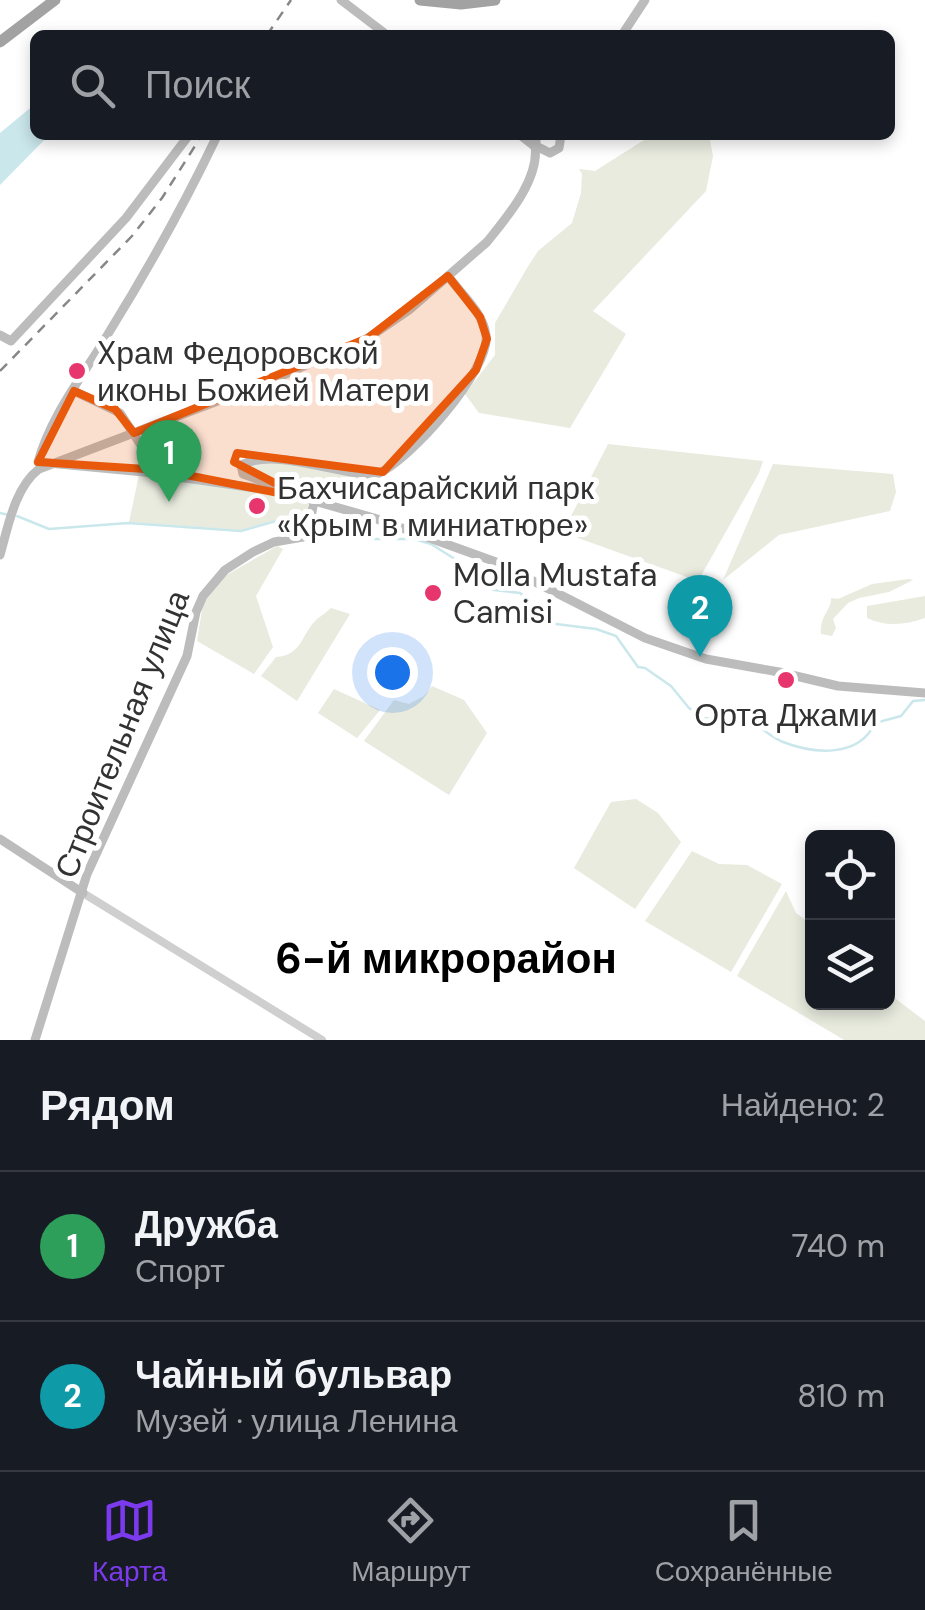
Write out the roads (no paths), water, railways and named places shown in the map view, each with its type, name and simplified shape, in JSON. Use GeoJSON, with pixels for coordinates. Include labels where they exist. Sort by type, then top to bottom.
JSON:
{"type":"FeatureCollection","features":[{"type":"Feature","properties":{"kind":"highway"},"geometry":{"type":"LineString","coordinates":[[0,42],[52,0]]}},
{"type":"Feature","properties":{"kind":"highway"},"geometry":{"type":"LineString","coordinates":[[420,0],[461,4],[495,0]]}},
{"type":"Feature","properties":{"kind":"main road"},"geometry":{"type":"LineString","coordinates":[[0,42],[63,0]]}},
{"type":"Feature","properties":{"kind":"main road"},"geometry":{"type":"LineString","coordinates":[[341,0],[381,30]]}},
{"type":"Feature","properties":{"kind":"main road"},"geometry":{"type":"LineString","coordinates":[[625,30],[646,0]]}},
{"type":"Feature","properties":{"kind":"main road"},"geometry":{"type":"LineString","coordinates":[[0,334],[11,341],[81,270],[163,173],[186,140]]}},
{"type":"Feature","properties":{"kind":"main road"},"geometry":{"type":"LineString","coordinates":[[0,556],[52,424],[148,266],[212,140]]}},
{"type":"Feature","properties":{"kind":"main road"},"geometry":{"type":"LineString","coordinates":[[532,173],[560,140]]}},
{"type":"Feature","properties":{"kind":"main road"},"geometry":{"type":"LineString","coordinates":[[37,466],[56,463],[270,381],[386,328],[448,276],[501,224],[532,173],[536,144],[554,152]]}},
{"type":"Feature","properties":{"kind":"main road"},"geometry":{"type":"LineString","coordinates":[[309,500],[243,474],[241,465],[287,461],[369,474],[383,472],[422,438],[476,370],[486,349],[486,332],[480,317],[448,276]]}},
{"type":"Feature","properties":{"kind":"main road"},"geometry":{"type":"LineString","coordinates":[[74,390],[114,409],[168,476]]}},
{"type":"Feature","properties":{"kind":"main road"},"geometry":{"type":"LineString","coordinates":[[144,472],[152,470],[152,460]]}},
{"type":"Feature","properties":{"kind":"main road"},"geometry":{"type":"LineString","coordinates":[[56,463],[144,472],[309,500],[374,518],[496,562],[645,638],[706,659],[756,666],[838,686],[925,693]]}},
{"type":"Feature","properties":{"kind":"main road","name":"Строительная улица"},"geometry":{"type":"LineString","coordinates":[[35,1040],[88,870],[187,656],[196,612],[207,589],[225,570],[266,545],[302,537],[310,519],[309,500]]}},
{"type":"Feature","properties":{"kind":"main road"},"geometry":{"type":"LineString","coordinates":[[0,839],[83,892]]}},
{"type":"Feature","properties":{"kind":"street"},"geometry":{"type":"LineString","coordinates":[[83,892],[322,1040]]}},
{"type":"Feature","properties":{"kind":"water"},"geometry":{"type":"Polygon","coordinates":[[[30,108],[30,140],[44,140],[0,185],[0,133],[30,108]]]}},
{"type":"Feature","properties":{"kind":"waterway"},"geometry":{"type":"LineString","coordinates":[[0,513],[9,515]]}},
{"type":"Feature","properties":{"kind":"waterway"},"geometry":{"type":"LineString","coordinates":[[17,516],[49,529],[128,523],[241,531],[294,516],[308,518]]}},
{"type":"Feature","properties":{"kind":"waterway"},"geometry":{"type":"LineString","coordinates":[[316,521],[370,539],[414,539],[431,544],[458,561],[485,589],[520,593],[556,624],[616,636],[638,667],[671,686],[703,718],[752,724]]}},
{"type":"Feature","properties":{"kind":"waterway"},"geometry":{"type":"LineString","coordinates":[[755,725],[795,746],[835,750],[858,742],[875,723],[901,716],[913,701],[925,700]]}},
{"type":"Feature","properties":{"kind":"railway"},"geometry":{"type":"LineString","coordinates":[[270,30],[291,0]]}},
{"type":"Feature","properties":{"kind":"railway"},"geometry":{"type":"LineString","coordinates":[[0,371],[132,236],[199,140]]}},
{"type":"Feature","properties":{"kind":"place","name":"Xрам Федоровской иконы Божией Матери"},"geometry":{"type":"Point","coordinates":[77,371]}},
{"type":"Feature","properties":{"kind":"place","name":"Дружба"},"geometry":{"type":"Point","coordinates":[169,502]}},
{"type":"Feature","properties":{"kind":"place","name":"Бахчисарайский парк «Крым в миниатюре»"},"geometry":{"type":"Point","coordinates":[257,506]}},
{"type":"Feature","properties":{"kind":"place","name":"Molla Mustafa Camisi"},"geometry":{"type":"Point","coordinates":[433,593]}},
{"type":"Feature","properties":{"kind":"place","name":"Чайный бульвар"},"geometry":{"type":"Point","coordinates":[700,657]}},
{"type":"Feature","properties":{"kind":"place","name":"Орта Джами"},"geometry":{"type":"Point","coordinates":[786,680]}},
{"type":"Feature","properties":{"kind":"district","name":"6-й микрорайон"},"geometry":{"type":"Point","coordinates":[446,958]}}]}
